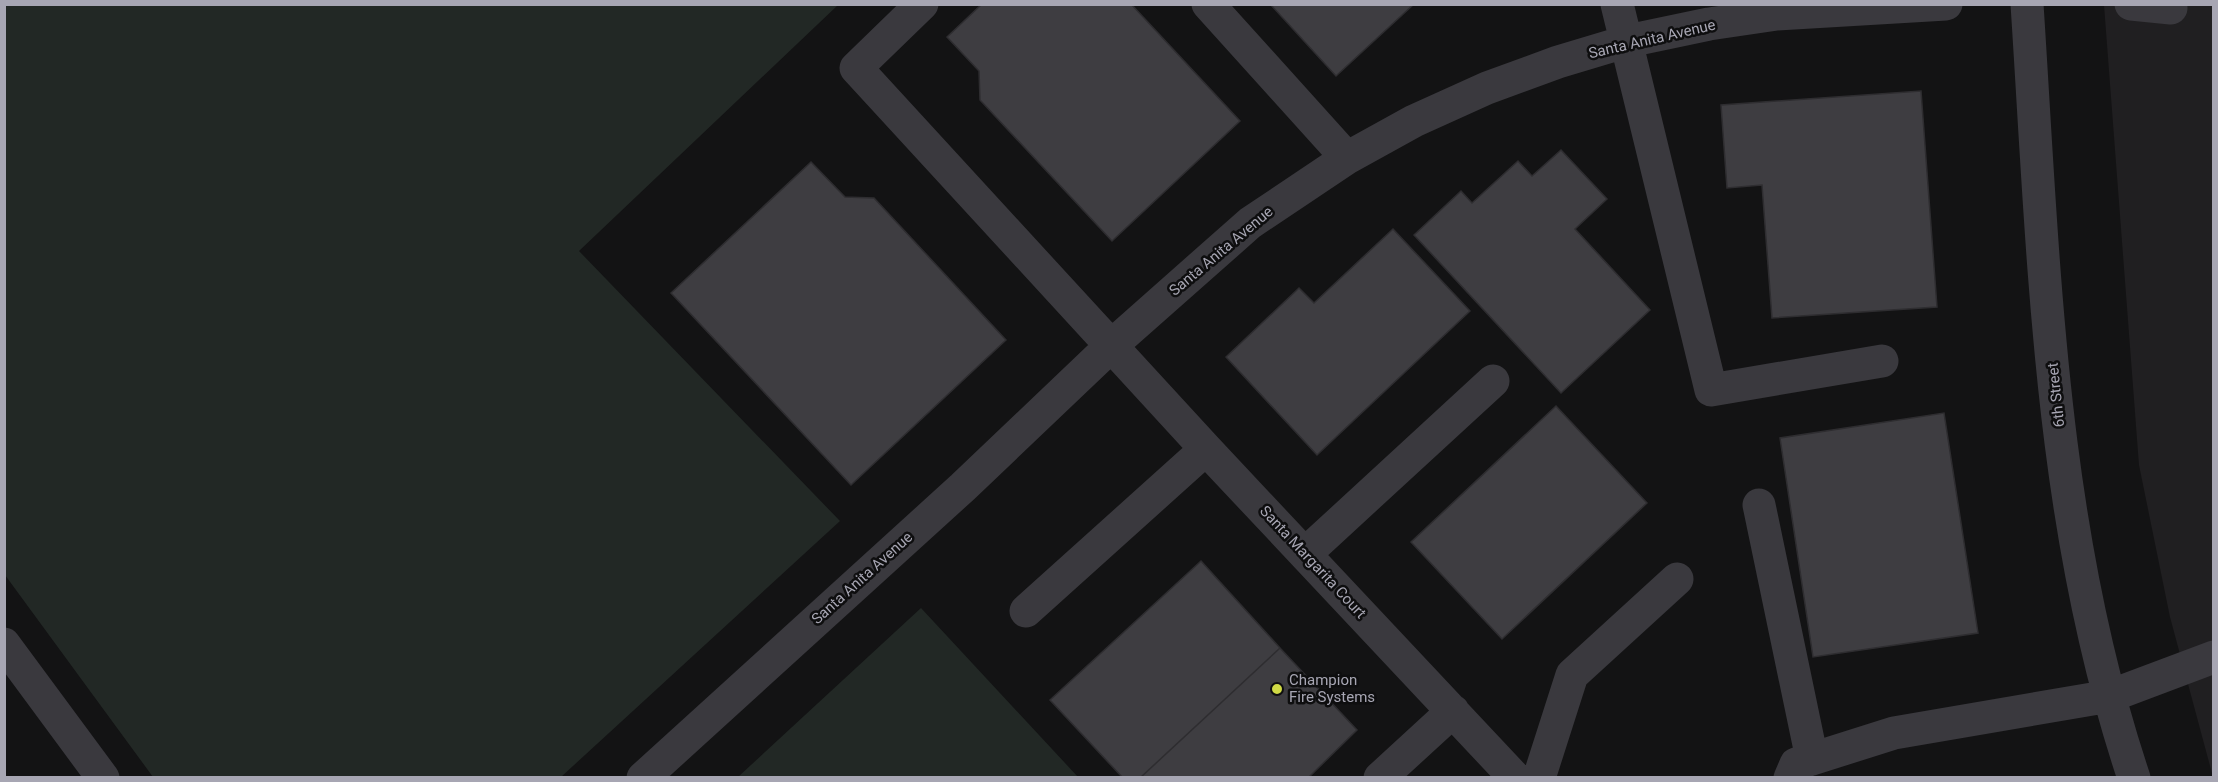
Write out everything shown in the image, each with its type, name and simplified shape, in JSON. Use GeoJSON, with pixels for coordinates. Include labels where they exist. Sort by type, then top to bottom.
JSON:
{"type":"FeatureCollection","features":[{"type":"Feature","properties":{"kind":"street","name":"Santa Margarita Court"},"geometry":{"type":"LineString","coordinates":[[922,4],[856,68],[1206,449],[1515,777]]}},
{"type":"Feature","properties":{"kind":"street"},"geometry":{"type":"LineString","coordinates":[[1208,4],[1347,158]]}},
{"type":"Feature","properties":{"kind":"street"},"geometry":{"type":"LineString","coordinates":[[1617,4],[1628,41],[1711,390],[1882,361]]}},
{"type":"Feature","properties":{"kind":"street","name":"Santa Anita Avenue"},"geometry":{"type":"LineString","coordinates":[[643,777],[963,487],[1111,346],[1250,223],[1347,158],[1414,121],[1487,88],[1558,62],[1628,41],[1709,24],[1777,14],[1946,4]]}},
{"type":"Feature","properties":{"kind":"street","name":"6th Street"},"geometry":{"type":"LineString","coordinates":[[2027,4],[2053,371],[2062,459],[2073,534],[2110,696],[2134,777]]}},
{"type":"Feature","properties":{"kind":"street"},"geometry":{"type":"LineString","coordinates":[[2131,4],[2171,8]]}},
{"type":"Feature","properties":{"kind":"street"},"geometry":{"type":"LineString","coordinates":[[1305,554],[1493,381]]}},
{"type":"Feature","properties":{"kind":"street"},"geometry":{"type":"LineString","coordinates":[[1026,611],[1206,449]]}},
{"type":"Feature","properties":{"kind":"street"},"geometry":{"type":"LineString","coordinates":[[1759,505],[1801,768],[1894,733],[2110,696],[2214,657]]}},
{"type":"Feature","properties":{"kind":"street"},"geometry":{"type":"LineString","coordinates":[[1539,777],[1572,675],[1677,579]]}},
{"type":"Feature","properties":{"kind":"street"},"geometry":{"type":"LineString","coordinates":[[4,644],[103,777]]}},
{"type":"Feature","properties":{"kind":"street"},"geometry":{"type":"LineString","coordinates":[[1380,777],[1453,711]]}},
{"type":"Feature","properties":{"kind":"shaded area"},"geometry":{"type":"Polygon","coordinates":[[[4,5],[838,5],[579,251],[840,521],[561,777],[153,777],[5,575],[4,5]]]}},
{"type":"Feature","properties":{"kind":"shaded area"},"geometry":{"type":"Polygon","coordinates":[[[2104,5],[2213,5],[2213,777],[2170,617],[2139,465],[2104,5]]]}},
{"type":"Feature","properties":{"kind":"shaded area"},"geometry":{"type":"Polygon","coordinates":[[[921,608],[1078,777],[738,777],[921,608]]]}},
{"type":"Feature","properties":{"kind":"building"},"geometry":{"type":"Polygon","coordinates":[[[982,4],[1131,4],[1240,121],[1112,241],[980,100],[979,71],[947,37],[982,4]]]}},
{"type":"Feature","properties":{"kind":"building"},"geometry":{"type":"Polygon","coordinates":[[[1270,4],[1414,4],[1336,76],[1270,4]]]}},
{"type":"Feature","properties":{"kind":"building"},"geometry":{"type":"Polygon","coordinates":[[[1921,91],[1937,307],[1772,318],[1762,185],[1727,188],[1721,105],[1921,91]]]}},
{"type":"Feature","properties":{"kind":"building"},"geometry":{"type":"Polygon","coordinates":[[[1561,150],[1607,199],[1575,229],[1650,310],[1561,393],[1414,235],[1461,191],[1472,203],[1518,161],[1532,176],[1561,150]]]}},
{"type":"Feature","properties":{"kind":"building"},"geometry":{"type":"Polygon","coordinates":[[[811,162],[845,197],[874,198],[1006,340],[851,485],[671,293],[811,162]]]}},
{"type":"Feature","properties":{"kind":"building"},"geometry":{"type":"Polygon","coordinates":[[[1393,229],[1470,311],[1317,455],[1226,357],[1299,288],[1314,303],[1393,229]]]}},
{"type":"Feature","properties":{"kind":"building"},"geometry":{"type":"Polygon","coordinates":[[[1556,406],[1647,503],[1502,639],[1411,542],[1556,406]]]}},
{"type":"Feature","properties":{"kind":"building"},"geometry":{"type":"Polygon","coordinates":[[[1944,413],[1978,633],[1813,657],[1780,438],[1944,413]]]}},
{"type":"Feature","properties":{"kind":"building"},"geometry":{"type":"Polygon","coordinates":[[[1201,561],[1280,648],[1140,778],[1123,778],[1050,700],[1201,561]]]}},
{"type":"Feature","properties":{"kind":"building","name":"Champion Fire Systems"},"geometry":{"type":"Polygon","coordinates":[[[1280,648],[1357,730],[1308,778],[1140,778],[1280,648]]]}},
{"type":"Feature","properties":{"kind":"place","name":"Champion Fire Systems"},"geometry":{"type":"Point","coordinates":[1277,689]}}]}
